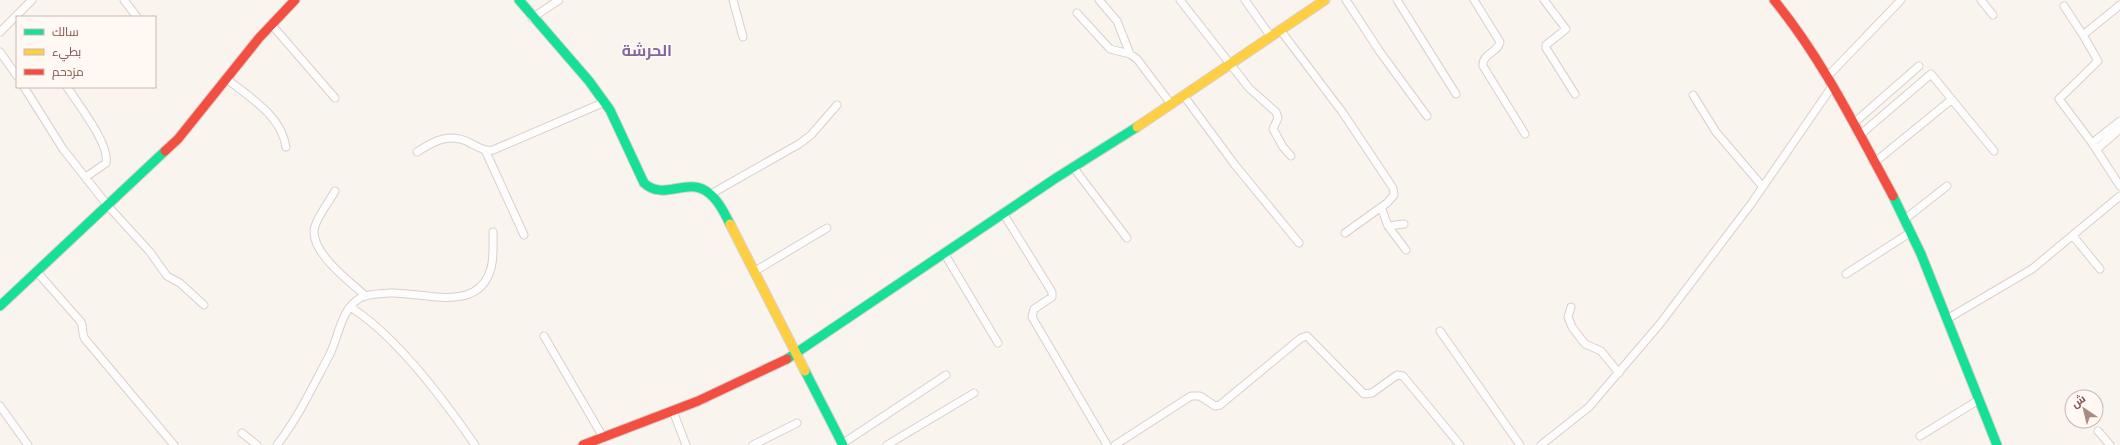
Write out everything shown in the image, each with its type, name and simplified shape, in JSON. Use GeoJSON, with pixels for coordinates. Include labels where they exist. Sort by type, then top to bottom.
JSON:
{"type":"FeatureCollection","features":[{"type":"Feature","properties":{"kind":"street"},"geometry":{"type":"LineString","coordinates":[[0,32],[32,0]]}},
{"type":"Feature","properties":{"kind":"street"},"geometry":{"type":"LineString","coordinates":[[124,0],[137,16]]}},
{"type":"Feature","properties":{"kind":"street"},"geometry":{"type":"LineString","coordinates":[[0,306],[178,139],[271,24],[295,0]]}},
{"type":"Feature","properties":{"kind":"street"},"geometry":{"type":"LineString","coordinates":[[519,0],[532,18],[605,102],[617,122],[640,176],[647,187],[659,192],[700,188],[711,194],[728,221],[755,271],[795,354],[842,445],[946,375]]}},
{"type":"Feature","properties":{"kind":"street"},"geometry":{"type":"LineString","coordinates":[[532,18],[558,0]]}},
{"type":"Feature","properties":{"kind":"street"},"geometry":{"type":"LineString","coordinates":[[733,0],[743,37]]}},
{"type":"Feature","properties":{"kind":"street"},"geometry":{"type":"LineString","coordinates":[[1099,0],[1117,21],[1130,54]]}},
{"type":"Feature","properties":{"kind":"street"},"geometry":{"type":"LineString","coordinates":[[1180,0],[1256,96],[1276,112],[1278,118],[1272,129],[1291,156]]}},
{"type":"Feature","properties":{"kind":"street"},"geometry":{"type":"LineString","coordinates":[[1244,0],[1271,37]]}},
{"type":"Feature","properties":{"kind":"street"},"geometry":{"type":"LineString","coordinates":[[583,445],[672,411],[742,381],[795,354],[1003,213],[1184,96],[1325,0]]}},
{"type":"Feature","properties":{"kind":"street"},"geometry":{"type":"LineString","coordinates":[[1346,0],[1380,52],[1427,116]]}},
{"type":"Feature","properties":{"kind":"street"},"geometry":{"type":"LineString","coordinates":[[1397,0],[1456,94]]}},
{"type":"Feature","properties":{"kind":"street"},"geometry":{"type":"LineString","coordinates":[[1474,0],[1500,42],[1499,47],[1486,56],[1483,66],[1524,134]]}},
{"type":"Feature","properties":{"kind":"street"},"geometry":{"type":"LineString","coordinates":[[1544,0],[1566,29],[1546,45],[1546,48],[1574,94]]}},
{"type":"Feature","properties":{"kind":"street"},"geometry":{"type":"LineString","coordinates":[[1774,0],[1801,33],[1828,76],[1862,134],[1905,219],[1947,318],[1977,401],[1997,445]]}},
{"type":"Feature","properties":{"kind":"street"},"geometry":{"type":"LineString","coordinates":[[1828,76],[1901,0]]}},
{"type":"Feature","properties":{"kind":"street"},"geometry":{"type":"LineString","coordinates":[[1981,0],[1993,15]]}},
{"type":"Feature","properties":{"kind":"street"},"geometry":{"type":"LineString","coordinates":[[2084,35],[2120,5]]}},
{"type":"Feature","properties":{"kind":"street"},"geometry":{"type":"LineString","coordinates":[[2064,6],[2084,35],[2098,61],[2059,99],[2095,146],[2120,186]]}},
{"type":"Feature","properties":{"kind":"street"},"geometry":{"type":"LineString","coordinates":[[1077,13],[1110,48],[1130,54],[1139,61],[1171,104]]}},
{"type":"Feature","properties":{"kind":"street"},"geometry":{"type":"LineString","coordinates":[[271,24],[335,98]]}},
{"type":"Feature","properties":{"kind":"street"},"geometry":{"type":"LineString","coordinates":[[1281,31],[1343,113],[1391,183],[1394,195],[1381,207],[1345,233]]}},
{"type":"Feature","properties":{"kind":"street"},"geometry":{"type":"LineString","coordinates":[[0,52],[16,75]]}},
{"type":"Feature","properties":{"kind":"street"},"geometry":{"type":"LineString","coordinates":[[1855,122],[1919,66]]}},
{"type":"Feature","properties":{"kind":"street"},"geometry":{"type":"LineString","coordinates":[[1862,134],[1930,75],[1932,75],[1994,151]]}},
{"type":"Feature","properties":{"kind":"street"},"geometry":{"type":"LineString","coordinates":[[226,79],[276,121],[284,136],[286,148]]}},
{"type":"Feature","properties":{"kind":"street"},"geometry":{"type":"LineString","coordinates":[[1541,445],[1589,407],[1659,325],[1763,187],[1833,85]]}},
{"type":"Feature","properties":{"kind":"street"},"geometry":{"type":"LineString","coordinates":[[25,88],[63,149],[108,206],[150,252],[167,276],[180,283],[204,306]]}},
{"type":"Feature","properties":{"kind":"street"},"geometry":{"type":"LineString","coordinates":[[68,88],[103,145],[107,156],[106,163],[86,177]]}},
{"type":"Feature","properties":{"kind":"street"},"geometry":{"type":"LineString","coordinates":[[1693,95],[1723,141],[1763,187]]}},
{"type":"Feature","properties":{"kind":"street"},"geometry":{"type":"LineString","coordinates":[[1184,96],[1235,165],[1299,243]]}},
{"type":"Feature","properties":{"kind":"street"},"geometry":{"type":"LineString","coordinates":[[1875,162],[1951,100]]}},
{"type":"Feature","properties":{"kind":"street"},"geometry":{"type":"LineString","coordinates":[[417,152],[430,143],[448,137],[464,140],[485,150],[500,147],[605,102]]}},
{"type":"Feature","properties":{"kind":"street"},"geometry":{"type":"LineString","coordinates":[[711,194],[799,144],[837,105]]}},
{"type":"Feature","properties":{"kind":"street"},"geometry":{"type":"LineString","coordinates":[[2095,146],[2120,121]]}},
{"type":"Feature","properties":{"kind":"street"},"geometry":{"type":"LineString","coordinates":[[2095,146],[2120,130]]}},
{"type":"Feature","properties":{"kind":"street"},"geometry":{"type":"LineString","coordinates":[[485,150],[524,235]]}},
{"type":"Feature","properties":{"kind":"street"},"geometry":{"type":"LineString","coordinates":[[1073,167],[1127,238]]}},
{"type":"Feature","properties":{"kind":"street"},"geometry":{"type":"LineString","coordinates":[[1905,219],[1947,186]]}},
{"type":"Feature","properties":{"kind":"street"},"geometry":{"type":"LineString","coordinates":[[335,191],[315,227],[315,238],[329,262],[366,296]]}},
{"type":"Feature","properties":{"kind":"street"},"geometry":{"type":"LineString","coordinates":[[1947,318],[2032,269],[2120,196]]}},
{"type":"Feature","properties":{"kind":"street"},"geometry":{"type":"LineString","coordinates":[[1381,207],[1388,226],[1406,250]]}},
{"type":"Feature","properties":{"kind":"street"},"geometry":{"type":"LineString","coordinates":[[1003,213],[1053,294],[1052,297],[1034,309],[1032,317],[1107,445]]}},
{"type":"Feature","properties":{"kind":"street"},"geometry":{"type":"LineString","coordinates":[[1388,226],[1404,224]]}},
{"type":"Feature","properties":{"kind":"street"},"geometry":{"type":"LineString","coordinates":[[755,271],[827,228]]}},
{"type":"Feature","properties":{"kind":"street"},"geometry":{"type":"LineString","coordinates":[[277,445],[291,425],[330,354],[343,318],[350,307],[366,296],[407,293],[456,299],[469,295],[484,283],[491,270],[493,232]]}},
{"type":"Feature","properties":{"kind":"street"},"geometry":{"type":"LineString","coordinates":[[1846,274],[1911,232]]}},
{"type":"Feature","properties":{"kind":"street"},"geometry":{"type":"LineString","coordinates":[[2073,236],[2100,269]]}},
{"type":"Feature","properties":{"kind":"street"},"geometry":{"type":"LineString","coordinates":[[944,253],[998,343]]}},
{"type":"Feature","properties":{"kind":"street"},"geometry":{"type":"LineString","coordinates":[[37,272],[81,322],[83,326],[82,334],[85,339],[174,445]]}},
{"type":"Feature","properties":{"kind":"street"},"geometry":{"type":"LineString","coordinates":[[350,307],[365,317],[411,362],[445,404],[474,445]]}},
{"type":"Feature","properties":{"kind":"street"},"geometry":{"type":"LineString","coordinates":[[1571,307],[1568,317],[1579,337],[1585,344],[1601,351],[1619,373]]}},
{"type":"Feature","properties":{"kind":"street"},"geometry":{"type":"LineString","coordinates":[[1440,331],[1520,445]]}},
{"type":"Feature","properties":{"kind":"street"},"geometry":{"type":"LineString","coordinates":[[544,336],[603,437]]}},
{"type":"Feature","properties":{"kind":"street"},"geometry":{"type":"LineString","coordinates":[[1115,445],[1191,396],[1197,395],[1215,406],[1220,405],[1301,338],[1307,336],[1364,394],[1372,393],[1396,375],[1402,376],[1460,445]]}},
{"type":"Feature","properties":{"kind":"street"},"geometry":{"type":"LineString","coordinates":[[887,445],[974,393]]}},
{"type":"Feature","properties":{"kind":"street"},"geometry":{"type":"LineString","coordinates":[[1920,436],[1977,401]]}},
{"type":"Feature","properties":{"kind":"street"},"geometry":{"type":"LineString","coordinates":[[0,406],[28,445]]}},
{"type":"Feature","properties":{"kind":"street"},"geometry":{"type":"LineString","coordinates":[[672,411],[686,445]]}},
{"type":"Feature","properties":{"kind":"street"},"geometry":{"type":"LineString","coordinates":[[753,445],[798,422]]}},
{"type":"Feature","properties":{"kind":"street"},"geometry":{"type":"LineString","coordinates":[[2098,431],[2110,445]]}},
{"type":"Feature","properties":{"kind":"street"},"geometry":{"type":"LineString","coordinates":[[242,433],[257,445]]}},
{"type":"Feature","properties":{"kind":"traffic: fast"},"geometry":{"type":"LineString","coordinates":[[519,0],[589,81],[610,110],[644,183],[651,188],[659,190],[691,187],[706,191],[717,201],[730,224]]}},
{"type":"Feature","properties":{"kind":"traffic: fast"},"geometry":{"type":"LineString","coordinates":[[787,359],[1056,178],[1137,127]]}},
{"type":"Feature","properties":{"kind":"traffic: fast"},"geometry":{"type":"LineString","coordinates":[[0,306],[165,151]]}},
{"type":"Feature","properties":{"kind":"traffic: fast"},"geometry":{"type":"LineString","coordinates":[[1893,196],[1921,254],[1997,445]]}},
{"type":"Feature","properties":{"kind":"traffic: fast"},"geometry":{"type":"LineString","coordinates":[[805,371],[843,445]]}},
{"type":"Feature","properties":{"kind":"traffic: slow"},"geometry":{"type":"LineString","coordinates":[[1137,127],[1325,0]]}},
{"type":"Feature","properties":{"kind":"traffic: slow"},"geometry":{"type":"LineString","coordinates":[[730,224],[805,371]]}},
{"type":"Feature","properties":{"kind":"traffic: jam"},"geometry":{"type":"LineString","coordinates":[[165,151],[178,139],[259,38],[295,0]]}},
{"type":"Feature","properties":{"kind":"traffic: jam"},"geometry":{"type":"LineString","coordinates":[[1774,0],[1792,23],[1823,70],[1893,196]]}},
{"type":"Feature","properties":{"kind":"traffic: jam"},"geometry":{"type":"LineString","coordinates":[[583,445],[698,401],[787,359]]}},
{"type":"Feature","properties":{"kind":"district","name":"الحرشة"},"geometry":{"type":"Point","coordinates":[647,50]}}]}
